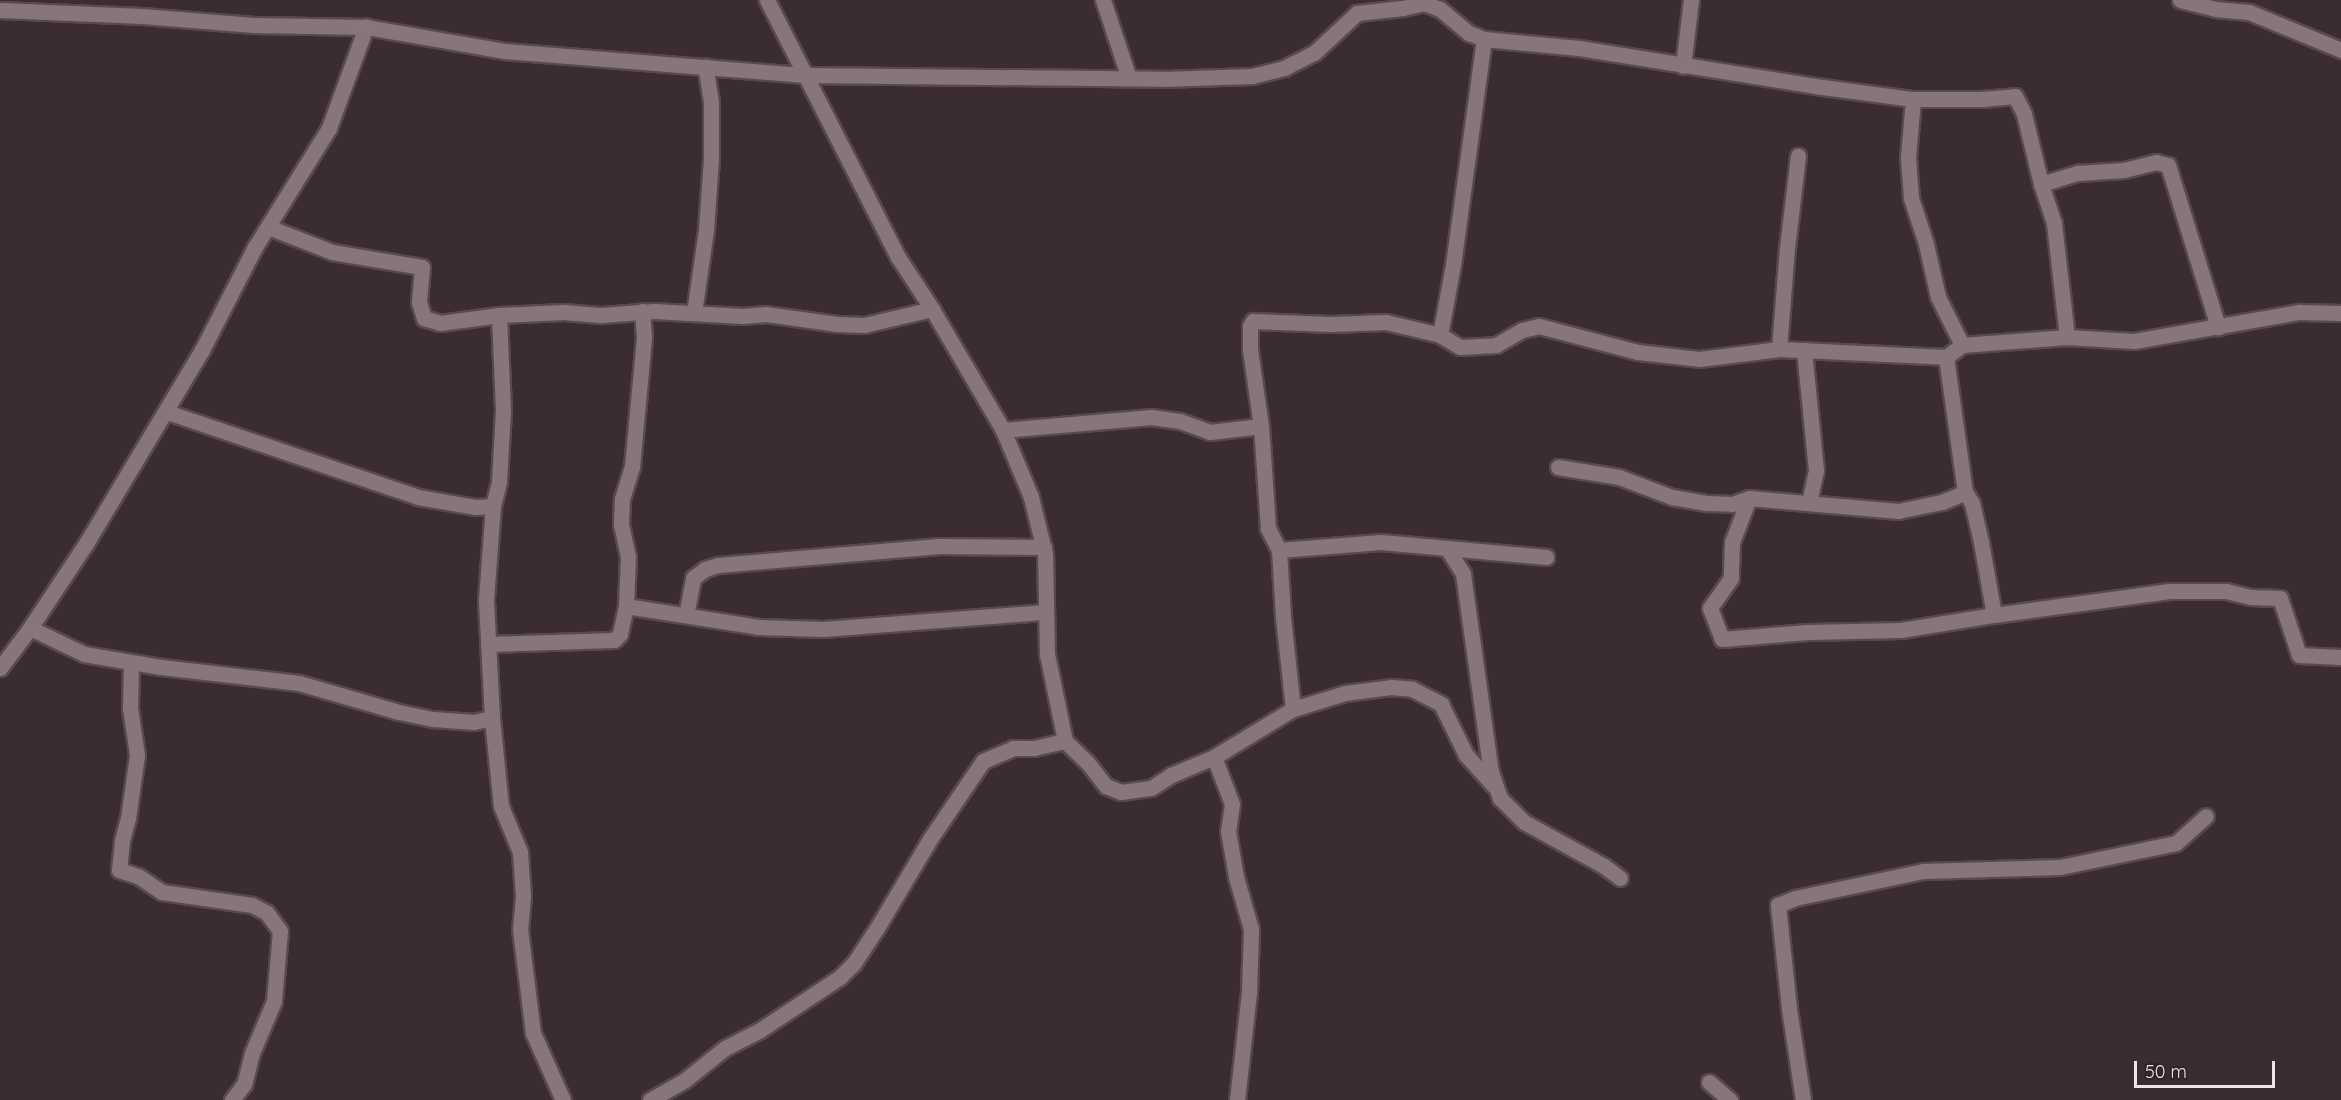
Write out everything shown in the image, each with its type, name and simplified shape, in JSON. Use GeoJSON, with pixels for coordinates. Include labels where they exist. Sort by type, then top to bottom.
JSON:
{"type":"FeatureCollection","features":[{"type":"Feature","properties":{"kind":"street"},"geometry":{"type":"LineString","coordinates":[[767,0],[898,257],[932,309],[1003,430],[1031,497],[1044,547],[1047,654],[1065,741],[1087,762],[1106,786],[1121,792],[1151,788],[1171,775],[1214,757],[1293,709],[1345,693],[1390,687],[1412,689],[1441,704],[1466,755],[1496,788],[1506,806],[1524,822],[1604,866],[1620,878]]}},
{"type":"Feature","properties":{"kind":"street"},"geometry":{"type":"LineString","coordinates":[[1103,0],[1129,78]]}},
{"type":"Feature","properties":{"kind":"street"},"geometry":{"type":"LineString","coordinates":[[1683,66],[1690,0]]}},
{"type":"Feature","properties":{"kind":"street"},"geometry":{"type":"LineString","coordinates":[[2180,0],[2215,9],[2249,12],[2341,50]]}},
{"type":"Feature","properties":{"kind":"street"},"geometry":{"type":"LineString","coordinates":[[0,10],[142,16],[254,25],[366,27],[505,51],[805,75],[1129,78],[1252,76],[1284,68],[1314,53],[1357,13],[1403,8],[1415,3],[1424,3],[1440,9],[1469,33],[1484,39],[1579,48],[1683,66],[1913,99],[1982,99],[2015,96],[2024,114],[2041,184],[2054,223],[2067,338]]}},
{"type":"Feature","properties":{"kind":"street"},"geometry":{"type":"LineString","coordinates":[[0,668],[30,628],[87,542],[166,412],[268,227],[329,128],[366,27]]}},
{"type":"Feature","properties":{"kind":"street"},"geometry":{"type":"LineString","coordinates":[[1440,336],[1453,265],[1484,39]]}},
{"type":"Feature","properties":{"kind":"street"},"geometry":{"type":"LineString","coordinates":[[694,313],[706,230],[711,159],[711,102],[705,66]]}},
{"type":"Feature","properties":{"kind":"street"},"geometry":{"type":"LineString","coordinates":[[1913,99],[1908,157],[1911,198],[1926,244],[1938,297],[1962,345]]}},
{"type":"Feature","properties":{"kind":"street"},"geometry":{"type":"LineString","coordinates":[[1779,349],[1787,248],[1798,156]]}},
{"type":"Feature","properties":{"kind":"street"},"geometry":{"type":"LineString","coordinates":[[2041,184],[2078,173],[2124,170],[2159,162],[2168,165],[2218,327]]}},
{"type":"Feature","properties":{"kind":"street"},"geometry":{"type":"LineString","coordinates":[[268,227],[332,252],[422,267],[419,302],[424,318],[440,324],[499,315],[564,312],[602,315],[642,311],[743,316],[766,314],[837,324],[864,325],[932,309]]}},
{"type":"Feature","properties":{"kind":"street"},"geometry":{"type":"LineString","coordinates":[[488,644],[614,640],[620,634],[626,606],[628,557],[621,524],[622,499],[632,467],[644,337],[642,311]]}},
{"type":"Feature","properties":{"kind":"street"},"geometry":{"type":"LineString","coordinates":[[1293,709],[1282,617],[1279,550],[1268,528],[1261,426],[1251,350],[1250,326],[1253,321],[1330,324],[1386,322],[1440,336],[1461,346],[1496,345],[1522,330],[1539,326],[1638,352],[1699,359],[1779,349],[1946,357],[1962,345],[2067,338],[2134,341],[2299,312],[2341,313]]}},
{"type":"Feature","properties":{"kind":"street"},"geometry":{"type":"LineString","coordinates":[[499,315],[503,410],[499,482],[493,506],[486,600],[492,718],[501,806],[520,852],[523,896],[520,929],[533,1033],[562,1100]]}},
{"type":"Feature","properties":{"kind":"street"},"geometry":{"type":"LineString","coordinates":[[1804,350],[1816,470],[1809,502]]}},
{"type":"Feature","properties":{"kind":"street"},"geometry":{"type":"LineString","coordinates":[[1946,357],[1965,492],[1972,503],[1982,542],[1994,615]]}},
{"type":"Feature","properties":{"kind":"street"},"geometry":{"type":"LineString","coordinates":[[166,412],[418,497],[477,507],[493,506]]}},
{"type":"Feature","properties":{"kind":"street"},"geometry":{"type":"LineString","coordinates":[[1003,430],[1152,417],[1180,422],[1210,432],[1261,426]]}},
{"type":"Feature","properties":{"kind":"street"},"geometry":{"type":"LineString","coordinates":[[1558,467],[1619,477],[1648,490],[1684,499],[1731,504],[1749,498],[1898,511],[1942,502],[1965,492]]}},
{"type":"Feature","properties":{"kind":"street"},"geometry":{"type":"LineString","coordinates":[[1749,498],[1732,542],[1731,578],[1710,608],[1722,639],[1808,632],[1901,630],[2169,591],[2226,591],[2250,597],[2280,598],[2299,656],[2341,657]]}},
{"type":"Feature","properties":{"kind":"street"},"geometry":{"type":"LineString","coordinates":[[1279,550],[1381,542],[1546,557]]}},
{"type":"Feature","properties":{"kind":"street"},"geometry":{"type":"LineString","coordinates":[[686,615],[693,578],[705,569],[718,565],[928,547],[1044,547]]}},
{"type":"Feature","properties":{"kind":"street"},"geometry":{"type":"LineString","coordinates":[[1447,548],[1463,574],[1496,788]]}},
{"type":"Feature","properties":{"kind":"street"},"geometry":{"type":"LineString","coordinates":[[626,606],[758,627],[823,629],[1046,612]]}},
{"type":"Feature","properties":{"kind":"street"},"geometry":{"type":"LineString","coordinates":[[30,628],[84,654],[300,683],[399,712],[434,719],[474,722],[492,718]]}},
{"type":"Feature","properties":{"kind":"street"},"geometry":{"type":"LineString","coordinates":[[131,662],[130,708],[138,755],[119,870],[138,876],[162,892],[191,898],[210,897],[252,904],[267,913],[280,931],[274,1001],[252,1053],[244,1084],[232,1100]]}},
{"type":"Feature","properties":{"kind":"street"},"geometry":{"type":"LineString","coordinates":[[650,1100],[685,1080],[725,1048],[760,1030],[840,977],[854,963],[930,839],[983,761],[1013,748],[1034,748],[1065,741]]}},
{"type":"Feature","properties":{"kind":"street"},"geometry":{"type":"LineString","coordinates":[[1214,757],[1232,804],[1228,831],[1236,877],[1251,929],[1249,992],[1237,1100]]}},
{"type":"Feature","properties":{"kind":"street"},"geometry":{"type":"LineString","coordinates":[[1803,1100],[1789,1008],[1778,905],[1795,898],[1923,871],[2060,867],[2176,843],[2206,816]]}},
{"type":"Feature","properties":{"kind":"street"},"geometry":{"type":"LineString","coordinates":[[1709,1082],[1730,1100]]}}]}
